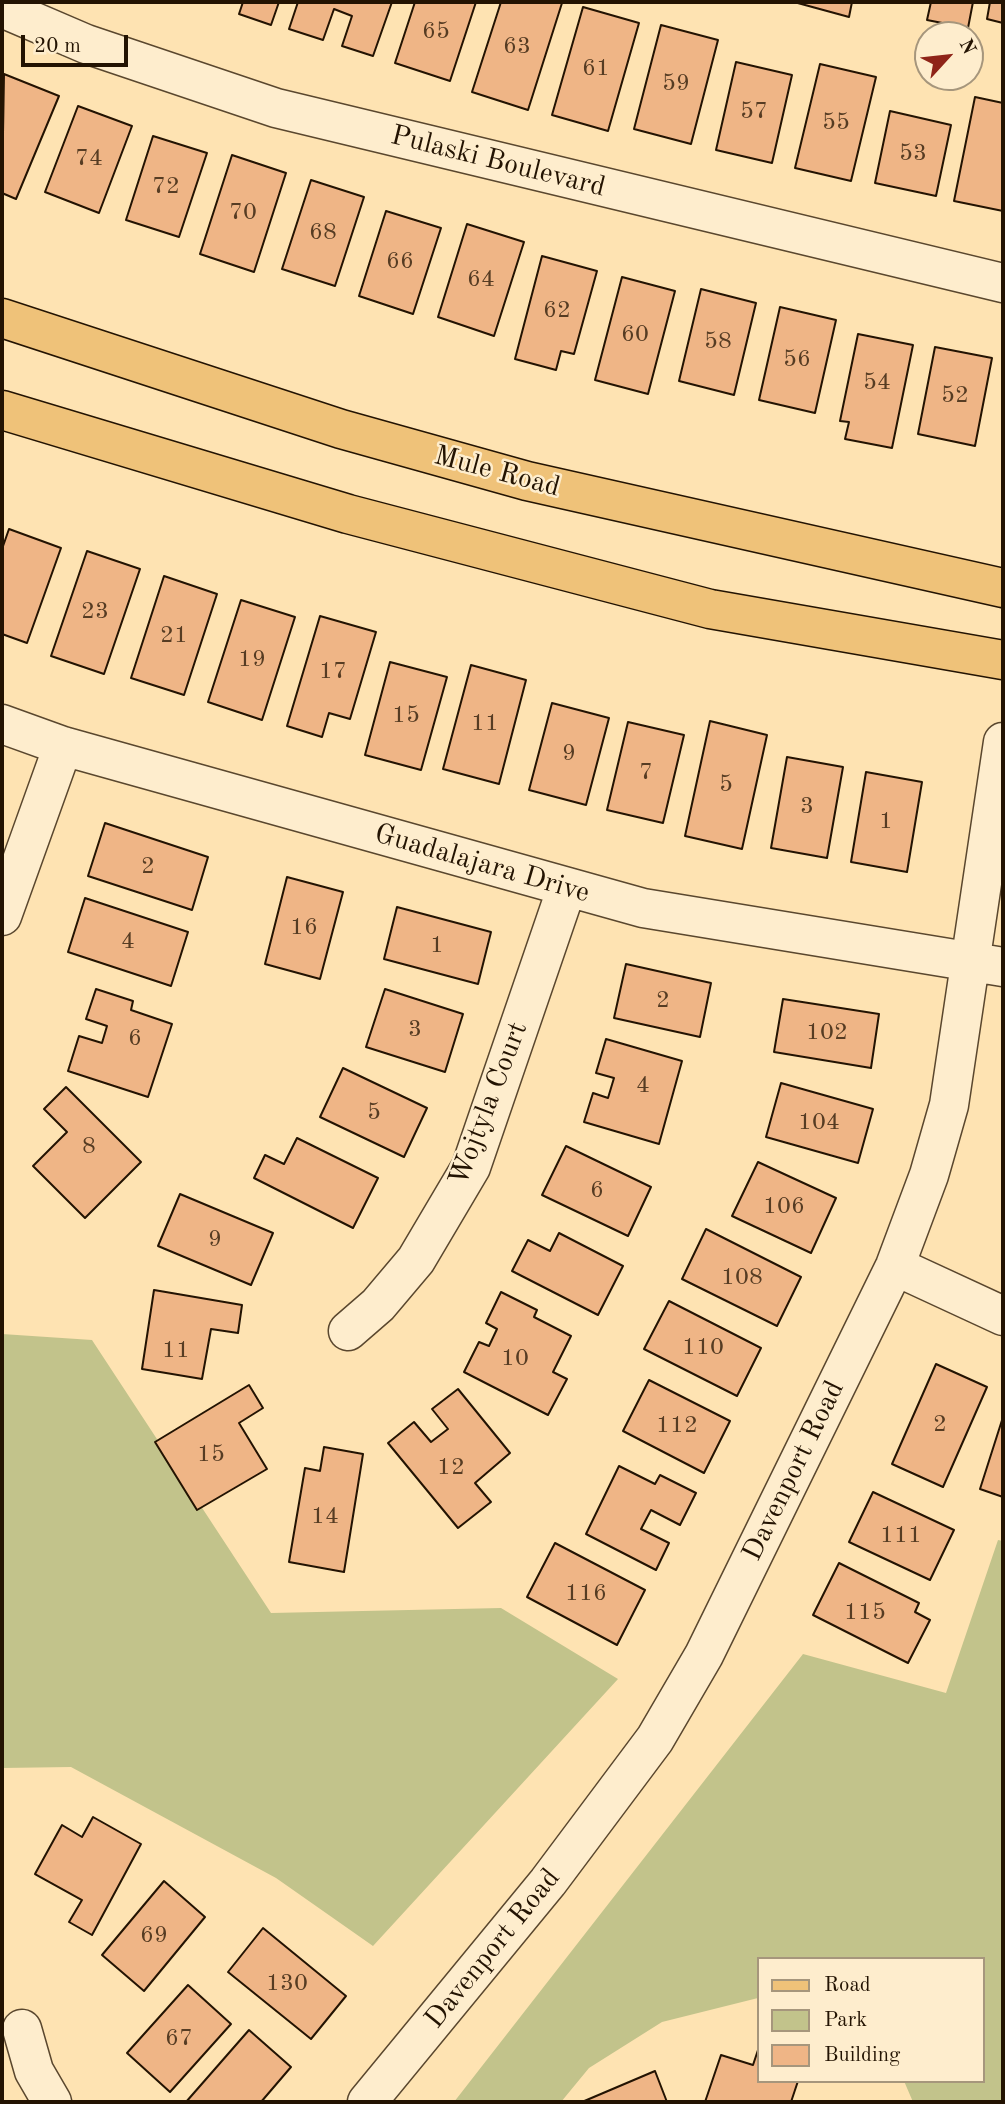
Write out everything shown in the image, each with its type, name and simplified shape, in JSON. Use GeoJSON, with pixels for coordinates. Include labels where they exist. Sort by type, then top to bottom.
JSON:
{"type":"FeatureCollection","features":[{"type":"Feature","properties":{"kind":"main road","name":"Mule Road"},"geometry":{"type":"LineString","coordinates":[[2,318],[341,429],[527,481],[1003,588]]}},
{"type":"Feature","properties":{"kind":"main road"},"geometry":{"type":"LineString","coordinates":[[2,410],[348,514],[710,609],[1003,660]]}},
{"type":"Feature","properties":{"kind":"street","name":"Pulaski Boulevard"},"geometry":{"type":"LineString","coordinates":[[2,8],[86,44],[276,108],[1003,283]]}},
{"type":"Feature","properties":{"kind":"street","name":"Guadalajara Drive"},"geometry":{"type":"LineString","coordinates":[[2,724],[63,746],[643,908],[987,964]]}},
{"type":"Feature","properties":{"kind":"street","name":"Davenport Road"},"geometry":{"type":"LineString","coordinates":[[367,2102],[548,1882],[655,1739],[704,1655],[895,1266],[940,1141],[955,1068],[987,964],[1003,742]]}},
{"type":"Feature","properties":{"kind":"street"},"geometry":{"type":"LineString","coordinates":[[2,916],[63,746]]}},
{"type":"Feature","properties":{"kind":"street","name":"Wojtyla Court"},"geometry":{"type":"LineString","coordinates":[[348,1331],[378,1305],[416,1260],[471,1167],[567,887]]}},
{"type":"Feature","properties":{"kind":"street"},"geometry":{"type":"LineString","coordinates":[[895,1266],[1003,1316]]}},
{"type":"Feature","properties":{"kind":"street"},"geometry":{"type":"LineString","coordinates":[[22,2029],[34,2071],[52,2102]]}},
{"type":"Feature","properties":{"kind":"green space"},"geometry":{"type":"Polygon","coordinates":[[[2,1334],[92,1340],[271,1613],[501,1608],[618,1679],[373,1946],[276,1878],[71,1767],[2,1768],[2,1334]]]}},
{"type":"Feature","properties":{"kind":"green space"},"geometry":{"type":"Polygon","coordinates":[[[998,1540],[1003,1541],[1003,2102],[913,2102],[905,2083],[984,2083],[984,1957],[757,1957],[757,1998],[662,2022],[589,2068],[561,2102],[454,2102],[803,1654],[946,1693],[998,1540]]]}},
{"type":"Feature","properties":{"kind":"building"},"geometry":{"type":"Polygon","coordinates":[[[243,2],[279,2],[271,25],[239,14],[243,2]]]}},
{"type":"Feature","properties":{"kind":"building"},"geometry":{"type":"Polygon","coordinates":[[[298,2],[392,2],[373,56],[342,46],[352,16],[334,9],[323,40],[289,29],[298,2]]]}},
{"type":"Feature","properties":{"kind":"building"},"geometry":{"type":"Polygon","coordinates":[[[415,2],[476,2],[450,81],[395,63],[415,2]]]}},
{"type":"Feature","properties":{"kind":"building"},"geometry":{"type":"Polygon","coordinates":[[[501,2],[562,3],[528,110],[472,92],[501,2]]]}},
{"type":"Feature","properties":{"kind":"building"},"geometry":{"type":"Polygon","coordinates":[[[794,2],[852,2],[849,17],[794,2]]]}},
{"type":"Feature","properties":{"kind":"building"},"geometry":{"type":"Polygon","coordinates":[[[931,2],[973,2],[969,21],[927,20],[931,2]]]}},
{"type":"Feature","properties":{"kind":"building"},"geometry":{"type":"Polygon","coordinates":[[[990,2],[1003,2],[1003,23],[987,19],[990,2]]]}},
{"type":"Feature","properties":{"kind":"building"},"geometry":{"type":"Polygon","coordinates":[[[583,7],[639,23],[608,131],[552,115],[583,7]]]}},
{"type":"Feature","properties":{"kind":"building"},"geometry":{"type":"Polygon","coordinates":[[[661,25],[718,40],[691,144],[634,129],[661,25]]]}},
{"type":"Feature","properties":{"kind":"building"},"geometry":{"type":"Polygon","coordinates":[[[736,62],[792,75],[772,163],[716,150],[736,62]]]}},
{"type":"Feature","properties":{"kind":"building"},"geometry":{"type":"Polygon","coordinates":[[[820,64],[876,77],[851,181],[795,168],[820,64]]]}},
{"type":"Feature","properties":{"kind":"building"},"geometry":{"type":"Polygon","coordinates":[[[4,74],[59,96],[16,199],[2,193],[4,74]]]}},
{"type":"Feature","properties":{"kind":"building"},"geometry":{"type":"Polygon","coordinates":[[[975,97],[1003,103],[1003,211],[954,201],[975,97]]]}},
{"type":"Feature","properties":{"kind":"building"},"geometry":{"type":"Polygon","coordinates":[[[78,106],[132,126],[99,213],[45,192],[78,106]]]}},
{"type":"Feature","properties":{"kind":"building"},"geometry":{"type":"Polygon","coordinates":[[[890,111],[951,125],[936,196],[875,183],[890,111]]]}},
{"type":"Feature","properties":{"kind":"building"},"geometry":{"type":"Polygon","coordinates":[[[153,136],[207,153],[179,237],[126,220],[153,136]]]}},
{"type":"Feature","properties":{"kind":"building"},"geometry":{"type":"Polygon","coordinates":[[[232,155],[286,173],[254,272],[200,254],[232,155]]]}},
{"type":"Feature","properties":{"kind":"building"},"geometry":{"type":"Polygon","coordinates":[[[311,180],[364,197],[335,286],[282,269],[311,180]]]}},
{"type":"Feature","properties":{"kind":"building"},"geometry":{"type":"Polygon","coordinates":[[[386,211],[441,228],[413,314],[359,296],[386,211]]]}},
{"type":"Feature","properties":{"kind":"building"},"geometry":{"type":"Polygon","coordinates":[[[467,224],[524,242],[494,336],[438,317],[467,224]]]}},
{"type":"Feature","properties":{"kind":"building"},"geometry":{"type":"Polygon","coordinates":[[[542,256],[597,271],[574,354],[561,351],[556,370],[515,359],[542,256]]]}},
{"type":"Feature","properties":{"kind":"building"},"geometry":{"type":"Polygon","coordinates":[[[622,277],[675,291],[648,394],[595,380],[622,277]]]}},
{"type":"Feature","properties":{"kind":"building"},"geometry":{"type":"Polygon","coordinates":[[[701,289],[756,303],[734,395],[679,381],[701,289]]]}},
{"type":"Feature","properties":{"kind":"building"},"geometry":{"type":"Polygon","coordinates":[[[780,307],[836,320],[815,413],[759,400],[780,307]]]}},
{"type":"Feature","properties":{"kind":"building"},"geometry":{"type":"Polygon","coordinates":[[[858,334],[913,345],[892,448],[845,439],[849,422],[840,421],[858,334]]]}},
{"type":"Feature","properties":{"kind":"building"},"geometry":{"type":"Polygon","coordinates":[[[935,347],[992,358],[975,446],[918,434],[935,347]]]}},
{"type":"Feature","properties":{"kind":"building"},"geometry":{"type":"Polygon","coordinates":[[[9,529],[61,548],[27,643],[2,634],[2,549],[9,529]]]}},
{"type":"Feature","properties":{"kind":"building"},"geometry":{"type":"Polygon","coordinates":[[[87,551],[140,569],[104,674],[51,656],[87,551]]]}},
{"type":"Feature","properties":{"kind":"building"},"geometry":{"type":"Polygon","coordinates":[[[164,576],[217,594],[184,695],[131,678],[164,576]]]}},
{"type":"Feature","properties":{"kind":"building"},"geometry":{"type":"Polygon","coordinates":[[[241,600],[295,617],[262,720],[208,702],[241,600]]]}},
{"type":"Feature","properties":{"kind":"building"},"geometry":{"type":"Polygon","coordinates":[[[320,616],[376,632],[350,719],[329,713],[322,737],[287,726],[320,616]]]}},
{"type":"Feature","properties":{"kind":"building"},"geometry":{"type":"Polygon","coordinates":[[[390,662],[447,677],[421,770],[365,755],[390,662]]]}},
{"type":"Feature","properties":{"kind":"building"},"geometry":{"type":"Polygon","coordinates":[[[471,665],[526,680],[499,784],[443,769],[471,665]]]}},
{"type":"Feature","properties":{"kind":"building"},"geometry":{"type":"Polygon","coordinates":[[[552,703],[609,718],[586,805],[529,790],[552,703]]]}},
{"type":"Feature","properties":{"kind":"building"},"geometry":{"type":"Polygon","coordinates":[[[710,721],[767,735],[742,849],[685,836],[710,721]]]}},
{"type":"Feature","properties":{"kind":"building"},"geometry":{"type":"Polygon","coordinates":[[[628,722],[684,735],[663,823],[607,810],[628,722]]]}},
{"type":"Feature","properties":{"kind":"building"},"geometry":{"type":"Polygon","coordinates":[[[787,757],[843,767],[827,858],[771,848],[787,757]]]}},
{"type":"Feature","properties":{"kind":"building"},"geometry":{"type":"Polygon","coordinates":[[[866,772],[922,782],[907,872],[851,862],[866,772]]]}},
{"type":"Feature","properties":{"kind":"building"},"geometry":{"type":"Polygon","coordinates":[[[105,823],[208,857],[192,910],[88,876],[105,823]]]}},
{"type":"Feature","properties":{"kind":"building"},"geometry":{"type":"Polygon","coordinates":[[[287,877],[343,892],[320,979],[265,964],[287,877]]]}},
{"type":"Feature","properties":{"kind":"building"},"geometry":{"type":"Polygon","coordinates":[[[85,898],[188,932],[171,986],[68,952],[85,898]]]}},
{"type":"Feature","properties":{"kind":"building"},"geometry":{"type":"Polygon","coordinates":[[[397,907],[491,932],[478,984],[384,959],[397,907]]]}},
{"type":"Feature","properties":{"kind":"building"},"geometry":{"type":"Polygon","coordinates":[[[626,964],[711,983],[700,1037],[614,1018],[626,964]]]}},
{"type":"Feature","properties":{"kind":"building"},"geometry":{"type":"Polygon","coordinates":[[[96,989],[133,1001],[131,1010],[172,1024],[148,1097],[68,1071],[79,1036],[102,1043],[107,1026],[86,1019],[96,989]]]}},
{"type":"Feature","properties":{"kind":"building"},"geometry":{"type":"Polygon","coordinates":[[[385,989],[463,1014],[445,1072],[366,1047],[385,989]]]}},
{"type":"Feature","properties":{"kind":"building"},"geometry":{"type":"Polygon","coordinates":[[[783,999],[879,1014],[871,1068],[774,1052],[783,999]]]}},
{"type":"Feature","properties":{"kind":"building"},"geometry":{"type":"Polygon","coordinates":[[[606,1039],[682,1061],[659,1144],[584,1122],[593,1093],[608,1098],[614,1078],[596,1073],[606,1039]]]}},
{"type":"Feature","properties":{"kind":"building"},"geometry":{"type":"Polygon","coordinates":[[[343,1068],[427,1108],[404,1157],[320,1117],[343,1068]]]}},
{"type":"Feature","properties":{"kind":"building"},"geometry":{"type":"Polygon","coordinates":[[[781,1083],[873,1109],[858,1163],[766,1137],[781,1083]]]}},
{"type":"Feature","properties":{"kind":"building"},"geometry":{"type":"Polygon","coordinates":[[[66,1087],[141,1162],[85,1218],[33,1166],[67,1132],[44,1109],[66,1087]]]}},
{"type":"Feature","properties":{"kind":"building"},"geometry":{"type":"Polygon","coordinates":[[[297,1138],[378,1178],[353,1228],[254,1178],[265,1155],[284,1164],[297,1138]]]}},
{"type":"Feature","properties":{"kind":"building"},"geometry":{"type":"Polygon","coordinates":[[[566,1146],[651,1187],[628,1236],[542,1195],[566,1146]]]}},
{"type":"Feature","properties":{"kind":"building"},"geometry":{"type":"Polygon","coordinates":[[[758,1162],[836,1198],[811,1253],[732,1216],[758,1162]]]}},
{"type":"Feature","properties":{"kind":"building"},"geometry":{"type":"Polygon","coordinates":[[[180,1194],[273,1233],[251,1285],[158,1246],[180,1194]]]}},
{"type":"Feature","properties":{"kind":"building"},"geometry":{"type":"Polygon","coordinates":[[[706,1229],[801,1277],[777,1326],[682,1279],[706,1229]]]}},
{"type":"Feature","properties":{"kind":"building"},"geometry":{"type":"Polygon","coordinates":[[[559,1233],[623,1266],[598,1315],[512,1271],[528,1240],[550,1251],[559,1233]]]}},
{"type":"Feature","properties":{"kind":"building"},"geometry":{"type":"Polygon","coordinates":[[[154,1290],[242,1305],[238,1333],[211,1329],[202,1379],[142,1369],[154,1290]]]}},
{"type":"Feature","properties":{"kind":"building"},"geometry":{"type":"Polygon","coordinates":[[[501,1292],[537,1310],[534,1317],[571,1336],[553,1372],[567,1379],[548,1415],[464,1372],[479,1342],[489,1346],[497,1329],[486,1323],[501,1292]]]}},
{"type":"Feature","properties":{"kind":"building"},"geometry":{"type":"Polygon","coordinates":[[[669,1301],[761,1348],[737,1396],[644,1349],[669,1301]]]}},
{"type":"Feature","properties":{"kind":"building"},"geometry":{"type":"Polygon","coordinates":[[[936,1364],[987,1387],[943,1487],[892,1464],[936,1364]]]}},
{"type":"Feature","properties":{"kind":"building"},"geometry":{"type":"Polygon","coordinates":[[[649,1380],[730,1421],[704,1473],[623,1431],[649,1380]]]}},
{"type":"Feature","properties":{"kind":"building"},"geometry":{"type":"Polygon","coordinates":[[[249,1385],[263,1408],[239,1423],[267,1469],[197,1510],[155,1442],[249,1385]]]}},
{"type":"Feature","properties":{"kind":"building"},"geometry":{"type":"Polygon","coordinates":[[[458,1389],[510,1453],[475,1483],[491,1502],[458,1528],[388,1443],[414,1422],[431,1442],[448,1429],[432,1409],[458,1389]]]}},
{"type":"Feature","properties":{"kind":"building"},"geometry":{"type":"Polygon","coordinates":[[[1003,1417],[1003,1497],[980,1489],[1003,1417]]]}},
{"type":"Feature","properties":{"kind":"building"},"geometry":{"type":"Polygon","coordinates":[[[324,1447],[363,1454],[344,1572],[289,1562],[305,1468],[320,1471],[324,1447]]]}},
{"type":"Feature","properties":{"kind":"building"},"geometry":{"type":"Polygon","coordinates":[[[619,1466],[655,1484],[660,1475],[696,1493],[680,1525],[651,1510],[641,1529],[669,1543],[656,1570],[586,1534],[619,1466]]]}},
{"type":"Feature","properties":{"kind":"building"},"geometry":{"type":"Polygon","coordinates":[[[873,1492],[954,1530],[930,1580],[849,1542],[873,1492]]]}},
{"type":"Feature","properties":{"kind":"building"},"geometry":{"type":"Polygon","coordinates":[[[555,1543],[645,1590],[617,1645],[527,1597],[555,1543]]]}},
{"type":"Feature","properties":{"kind":"building"},"geometry":{"type":"Polygon","coordinates":[[[839,1563],[919,1603],[915,1612],[930,1620],[908,1663],[813,1615],[839,1563]]]}},
{"type":"Feature","properties":{"kind":"building"},"geometry":{"type":"Polygon","coordinates":[[[93,1817],[141,1844],[92,1935],[69,1922],[82,1900],[35,1874],[62,1825],[82,1837],[93,1817]]]}},
{"type":"Feature","properties":{"kind":"building"},"geometry":{"type":"Polygon","coordinates":[[[164,1881],[205,1917],[144,1991],[102,1955],[164,1881]]]}},
{"type":"Feature","properties":{"kind":"building"},"geometry":{"type":"Polygon","coordinates":[[[263,1928],[346,1996],[311,2039],[228,1972],[263,1928]]]}},
{"type":"Feature","properties":{"kind":"building"},"geometry":{"type":"Polygon","coordinates":[[[188,1985],[231,2024],[170,2092],[127,2053],[188,1985]]]}},
{"type":"Feature","properties":{"kind":"building"},"geometry":{"type":"Polygon","coordinates":[[[249,2030],[291,2067],[261,2102],[186,2102],[249,2030]]]}},
{"type":"Feature","properties":{"kind":"building"},"geometry":{"type":"Polygon","coordinates":[[[757,2053],[757,2083],[797,2083],[791,2102],[705,2102],[721,2055],[753,2065],[757,2053]]]}},
{"type":"Feature","properties":{"kind":"building"},"geometry":{"type":"Polygon","coordinates":[[[655,2071],[667,2102],[582,2102],[655,2071]]]}}]}
